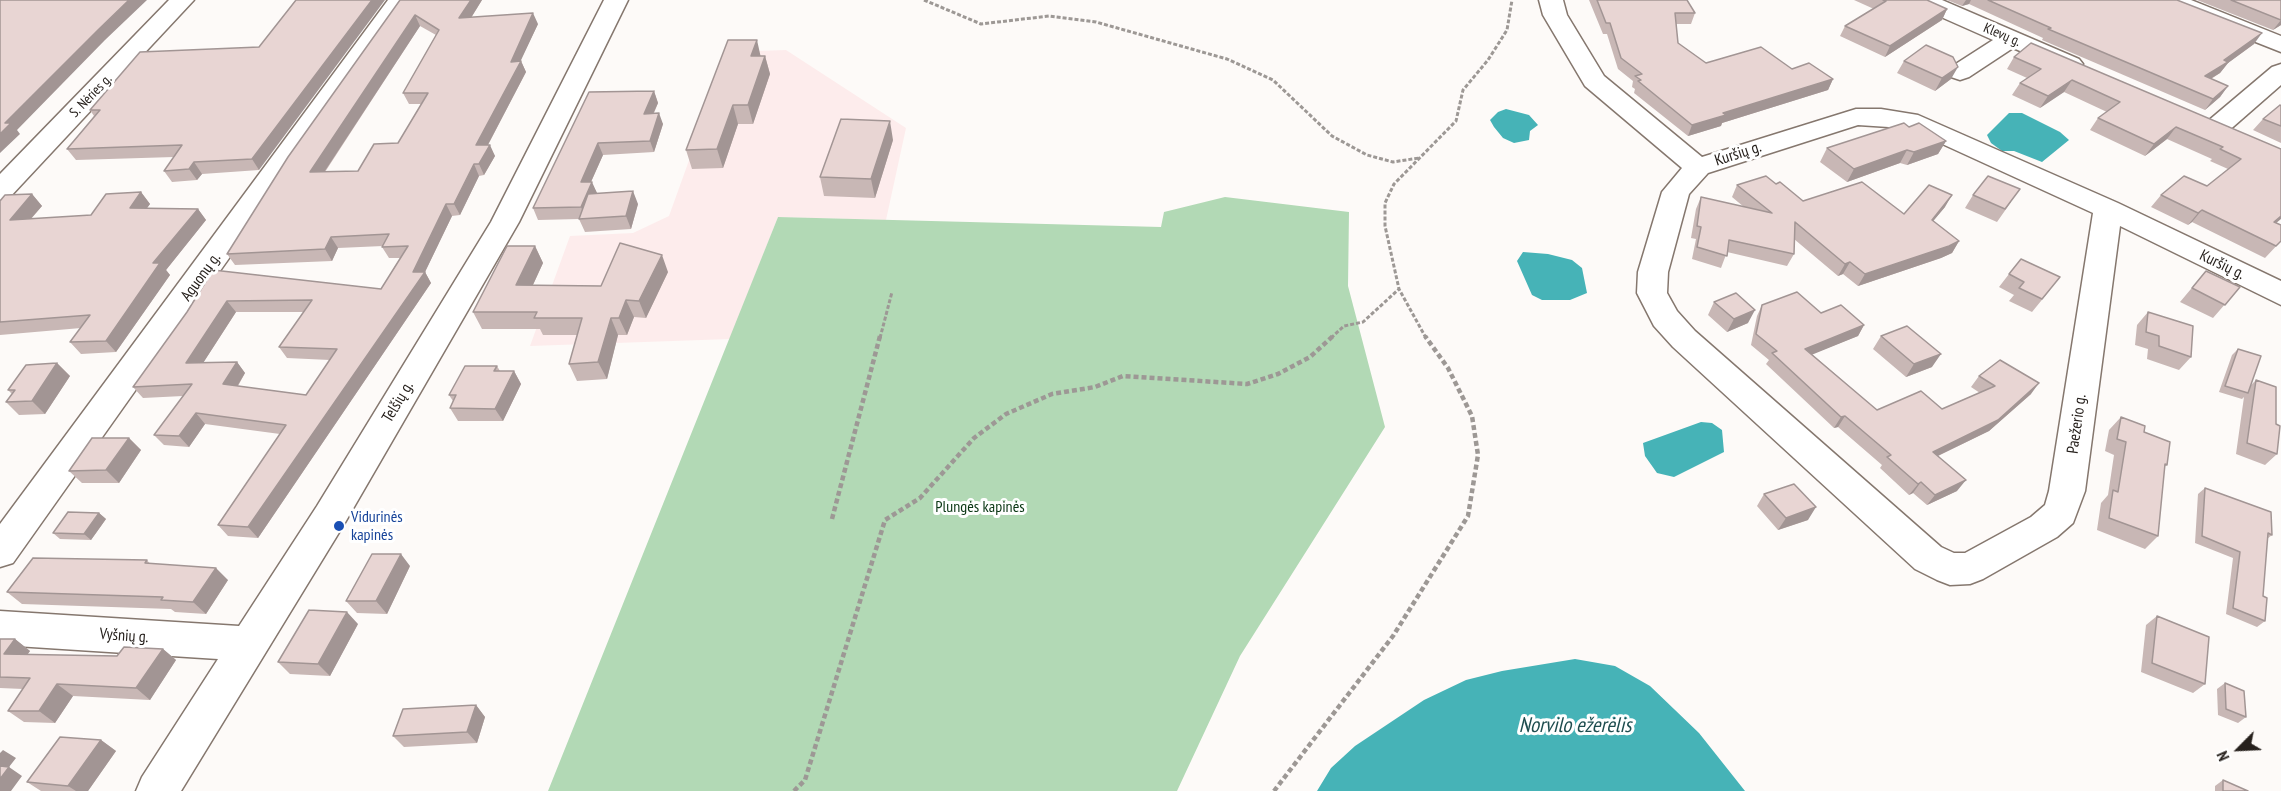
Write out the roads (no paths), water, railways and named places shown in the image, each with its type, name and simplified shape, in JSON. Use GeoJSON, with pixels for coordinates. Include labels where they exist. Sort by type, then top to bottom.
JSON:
{"type":"FeatureCollection","features":[{"type":"Feature","properties":{"kind":"street","name":"S. Nėries g."},"geometry":{"type":"LineString","coordinates":[[0,191],[183,0]]}},
{"type":"Feature","properties":{"kind":"street","name":"Aguonų g."},"geometry":{"type":"LineString","coordinates":[[0,552],[400,0]]}},
{"type":"Feature","properties":{"kind":"street","name":"Telšių g."},"geometry":{"type":"LineString","coordinates":[[157,791],[330,516],[505,222],[616,0]]}},
{"type":"Feature","properties":{"kind":"street"},"geometry":{"type":"LineString","coordinates":[[1551,0],[1555,15],[1594,81],[1698,167]]}},
{"type":"Feature","properties":{"kind":"street","name":"Klevų g."},"geometry":{"type":"LineString","coordinates":[[1922,0],[2087,71]]}},
{"type":"Feature","properties":{"kind":"street"},"geometry":{"type":"LineString","coordinates":[[2170,0],[2281,45]]}},
{"type":"Feature","properties":{"kind":"street"},"geometry":{"type":"LineString","coordinates":[[1960,72],[2011,39]]}},
{"type":"Feature","properties":{"kind":"street"},"geometry":{"type":"LineString","coordinates":[[2217,127],[2281,72]]}},
{"type":"Feature","properties":{"kind":"street","name":"Kuršių g."},"geometry":{"type":"LineString","coordinates":[[1950,569],[1928,558],[1684,339],[1665,318],[1652,293],[1653,272],[1676,192],[1698,167],[1856,117],[1881,117],[1909,121],[2108,209],[2281,294]]}},
{"type":"Feature","properties":{"kind":"street","name":"Paežerio g."},"geometry":{"type":"LineString","coordinates":[[1950,569],[1970,568],[2044,527],[2060,513],[2067,491],[2108,209]]}},
{"type":"Feature","properties":{"kind":"street","name":"Vyšnių g."},"geometry":{"type":"LineString","coordinates":[[0,628],[249,644]]}},
{"type":"Feature","properties":{"kind":"water"},"geometry":{"type":"Polygon","coordinates":[[[1506,109],[1529,115],[1538,125],[1530,131],[1529,140],[1514,143],[1503,138],[1494,127],[1490,120],[1498,112],[1506,109]]]}},
{"type":"Feature","properties":{"kind":"water"},"geometry":{"type":"Polygon","coordinates":[[[2009,113],[2022,113],[2060,132],[2069,140],[2042,162],[2014,151],[2002,151],[1991,143],[1987,135],[2009,113]]]}},
{"type":"Feature","properties":{"kind":"water"},"geometry":{"type":"Polygon","coordinates":[[[1523,252],[1548,254],[1572,260],[1582,268],[1587,293],[1570,300],[1542,300],[1532,295],[1517,261],[1523,252]]]}},
{"type":"Feature","properties":{"kind":"water"},"geometry":{"type":"Polygon","coordinates":[[[1701,422],[1712,423],[1722,430],[1724,452],[1674,477],[1657,473],[1645,456],[1643,443],[1701,422]]]}},
{"type":"Feature","properties":{"kind":"water","name":"Norvilo ežerėlis"},"geometry":{"type":"Polygon","coordinates":[[[1575,659],[1615,666],[1650,686],[1699,733],[1745,791],[1317,791],[1331,768],[1355,746],[1424,700],[1466,680],[1502,671],[1575,659]]]}},
{"type":"Feature","properties":{"kind":"place","name":"Vidurinės kapinės"},"geometry":{"type":"Point","coordinates":[339,526]}},
{"type":"Feature","properties":{"kind":"park label","name":"Plungės kapinės"},"geometry":{"type":"Point","coordinates":[980,507]}}]}
